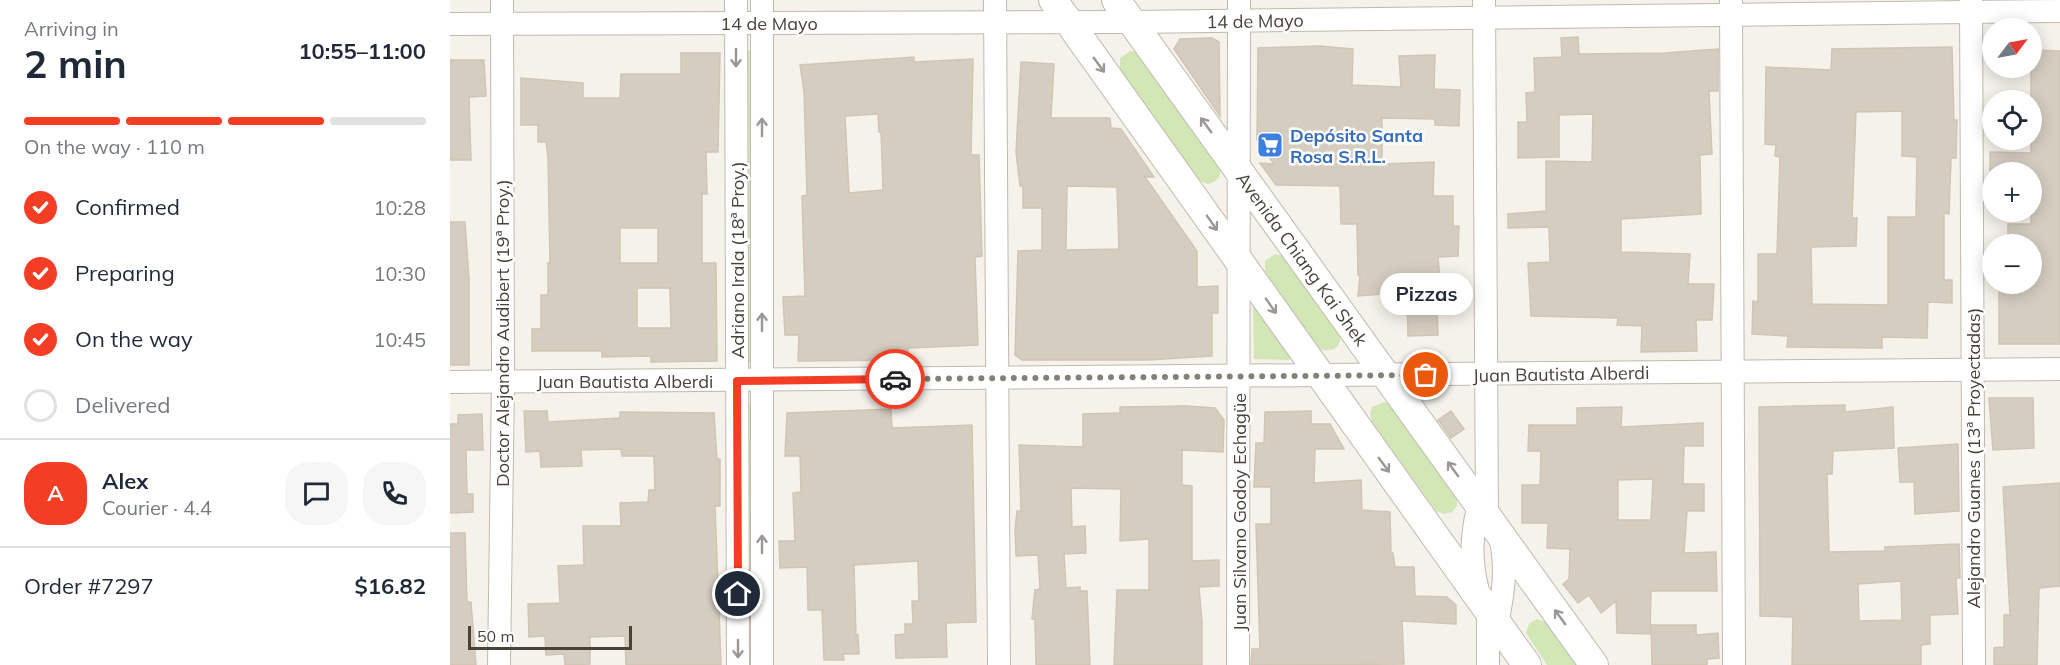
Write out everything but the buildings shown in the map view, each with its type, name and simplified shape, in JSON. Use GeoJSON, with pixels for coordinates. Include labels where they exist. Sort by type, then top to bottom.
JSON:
{"type":"FeatureCollection","features":[{"type":"Feature","properties":{"kind":"street","name":"Doctor Alejandro Audibert (19ª Proy.)"},"geometry":{"type":"LineString","coordinates":[[499,665],[503,382],[502,0]]}},
{"type":"Feature","properties":{"kind":"street","name":"Adriano Irala (18ª Proy.)"},"geometry":{"type":"LineString","coordinates":[[736,0],[738,665]]}},
{"type":"Feature","properties":{"kind":"street","name":"Adriano Irala (18ª Proy.)"},"geometry":{"type":"LineString","coordinates":[[762,0],[762,665]]}},
{"type":"Feature","properties":{"kind":"street"},"geometry":{"type":"LineString","coordinates":[[995,0],[999,665]]}},
{"type":"Feature","properties":{"kind":"street","name":"14 de Mayo"},"geometry":{"type":"LineString","coordinates":[[450,24],[996,23],[1060,11],[1971,6],[2060,11]]}},
{"type":"Feature","properties":{"kind":"street","name":"Alejandro Guanes (13ª Proyectadas)"},"geometry":{"type":"LineString","coordinates":[[1971,6],[1974,665]]}},
{"type":"Feature","properties":{"kind":"street"},"geometry":{"type":"LineString","coordinates":[[1731,7],[1734,665]]}},
{"type":"Feature","properties":{"kind":"street"},"geometry":{"type":"LineString","coordinates":[[1484,9],[1488,517],[1505,558],[1504,591],[1489,611]]}},
{"type":"Feature","properties":{"kind":"street","name":"Juan Silvano Godoy Echagüe"},"geometry":{"type":"LineString","coordinates":[[1238,665],[1239,10]]}},
{"type":"Feature","properties":{"kind":"street"},"geometry":{"type":"LineString","coordinates":[[1060,11],[1527,665]]}},
{"type":"Feature","properties":{"kind":"street","name":"Avenida Chiang Kai Shek"},"geometry":{"type":"LineString","coordinates":[[1124,11],[1594,665]]}},
{"type":"Feature","properties":{"kind":"street","name":"Juan Bautista Alberdi"},"geometry":{"type":"LineString","coordinates":[[450,382],[2060,369]]}},
{"type":"Feature","properties":{"kind":"street"},"geometry":{"type":"LineString","coordinates":[[1488,517],[1471,534],[1471,565],[1489,611],[1488,665]]}},
{"type":"Feature","properties":{"kind":"green space"},"geometry":{"type":"Polygon","coordinates":[[[748,50],[752,51],[752,362],[749,363],[748,50]]]}},
{"type":"Feature","properties":{"kind":"green space"},"geometry":{"type":"Polygon","coordinates":[[[1130,51],[1138,53],[1220,167],[1220,174],[1216,181],[1207,184],[1199,180],[1120,70],[1120,58],[1130,51]]]}},
{"type":"Feature","properties":{"kind":"green space"},"geometry":{"type":"Polygon","coordinates":[[[1275,254],[1283,256],[1340,335],[1339,343],[1334,349],[1319,348],[1265,273],[1265,261],[1275,254]]]}},
{"type":"Feature","properties":{"kind":"green space"},"geometry":{"type":"Polygon","coordinates":[[[1253,305],[1291,357],[1289,360],[1254,359],[1253,305]]]}},
{"type":"Feature","properties":{"kind":"green space"},"geometry":{"type":"Polygon","coordinates":[[[1384,402],[1390,404],[1457,498],[1457,506],[1452,512],[1444,514],[1436,511],[1372,422],[1370,413],[1372,407],[1384,402]]]}},
{"type":"Feature","properties":{"kind":"green space"},"geometry":{"type":"Polygon","coordinates":[[[748,404],[752,406],[753,665],[745,665],[748,404]]]}},
{"type":"Feature","properties":{"kind":"green space"},"geometry":{"type":"Polygon","coordinates":[[[1537,619],[1546,622],[1579,665],[1547,665],[1526,633],[1529,624],[1537,619]]]}},
{"type":"Feature","properties":{"kind":"way so far"},"geometry":{"type":"LineString","coordinates":[[895,379],[1426,375]]}},
{"type":"Feature","properties":{"kind":"place","name":"Depósito Santa Rosa S.R.L."},"geometry":{"type":"Point","coordinates":[1270,145]}},
{"type":"Feature","properties":{"kind":"place","name":"Pizzas"},"geometry":{"type":"Point","coordinates":[1426,375]}},
{"type":"Feature","properties":{"kind":"route"},"geometry":{"type":"LineString","coordinates":[[738,594],[737,381],[895,379]]}}]}
